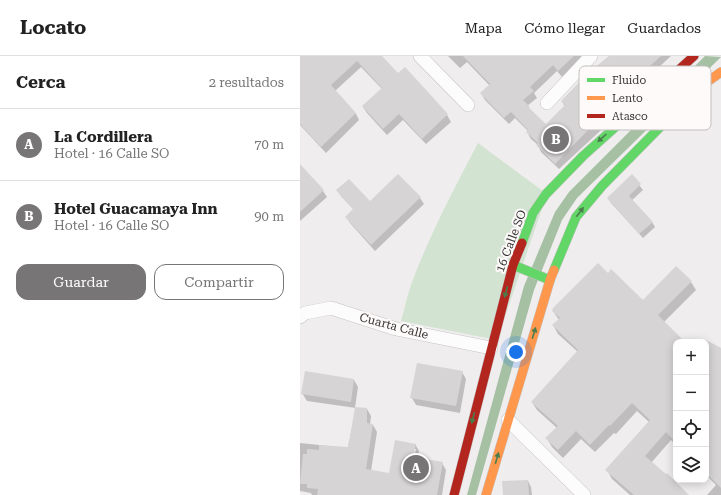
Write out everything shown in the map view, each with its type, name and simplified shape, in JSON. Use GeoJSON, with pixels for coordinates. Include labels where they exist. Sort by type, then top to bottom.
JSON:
{"type":"FeatureCollection","features":[{"type":"Feature","properties":{"kind":"street"},"geometry":{"type":"LineString","coordinates":[[420,56],[468,105]]}},
{"type":"Feature","properties":{"kind":"street"},"geometry":{"type":"LineString","coordinates":[[582,66],[591,56]]}},
{"type":"Feature","properties":{"kind":"street","name":"16 Calle SO"},"geometry":{"type":"LineString","coordinates":[[683,66],[694,56]]}},
{"type":"Feature","properties":{"kind":"street"},"geometry":{"type":"LineString","coordinates":[[547,103],[579,69]]}},
{"type":"Feature","properties":{"kind":"street"},"geometry":{"type":"LineString","coordinates":[[711,79],[721,72]]}},
{"type":"Feature","properties":{"kind":"street","name":"16 Calle SO"},"geometry":{"type":"LineString","coordinates":[[454,495],[491,348],[533,213],[546,194],[583,156],[612,130]]}},
{"type":"Feature","properties":{"kind":"street"},"geometry":{"type":"LineString","coordinates":[[486,495],[546,279],[576,217],[587,202],[658,130]]}},
{"type":"Feature","properties":{"kind":"street"},"geometry":{"type":"LineString","coordinates":[[517,267],[546,279]]}},
{"type":"Feature","properties":{"kind":"street","name":"Cuarta Calle"},"geometry":{"type":"LineString","coordinates":[[300,317],[305,313],[331,308],[396,329],[491,348]]}},
{"type":"Feature","properties":{"kind":"street"},"geometry":{"type":"LineString","coordinates":[[508,420],[584,495]]}},
{"type":"Feature","properties":{"kind":"shaded area"},"geometry":{"type":"Polygon","coordinates":[[[705,56],[721,57],[711,67],[695,66],[705,56]]]}},
{"type":"Feature","properties":{"kind":"shaded area"},"geometry":{"type":"Polygon","coordinates":[[[631,130],[646,130],[577,198],[562,220],[534,290],[476,495],[467,495],[524,286],[555,212],[569,192],[631,130]]]}},
{"type":"Feature","properties":{"kind":"shaded area"},"geometry":{"type":"Polygon","coordinates":[[[478,143],[547,194],[497,340],[401,321],[410,287],[419,264],[443,212],[478,143]]]}},
{"type":"Feature","properties":{"kind":"building"},"geometry":{"type":"Polygon","coordinates":[[[300,56],[382,56],[398,73],[405,67],[448,114],[422,139],[399,114],[383,129],[362,106],[382,88],[357,61],[331,85],[356,113],[321,147],[300,124],[300,56]]]}},
{"type":"Feature","properties":{"kind":"building"},"geometry":{"type":"Polygon","coordinates":[[[463,56],[574,56],[558,71],[553,65],[530,87],[534,91],[523,100],[530,107],[529,108],[546,124],[565,105],[561,101],[579,82],[579,130],[588,130],[555,164],[536,145],[538,143],[526,132],[528,130],[511,112],[504,118],[480,93],[490,84],[463,56]]]}},
{"type":"Feature","properties":{"kind":"building"},"geometry":{"type":"Polygon","coordinates":[[[609,56],[661,56],[650,66],[597,66],[609,56]]]}},
{"type":"Feature","properties":{"kind":"building"},"geometry":{"type":"Polygon","coordinates":[[[300,164],[324,190],[300,212],[300,164]]]}},
{"type":"Feature","properties":{"kind":"building"},"geometry":{"type":"Polygon","coordinates":[[[398,174],[421,197],[371,245],[345,217],[353,209],[336,190],[349,179],[370,201],[398,174]]]}},
{"type":"Feature","properties":{"kind":"building"},"geometry":{"type":"Polygon","coordinates":[[[632,174],[641,184],[629,196],[653,222],[639,234],[607,198],[632,174]]]}},
{"type":"Feature","properties":{"kind":"building"},"geometry":{"type":"Polygon","coordinates":[[[598,263],[608,273],[611,269],[643,300],[676,266],[692,281],[658,315],[682,339],[673,339],[673,440],[666,432],[645,456],[666,474],[667,473],[673,479],[673,483],[677,483],[689,495],[634,495],[605,470],[650,420],[632,403],[590,445],[576,431],[558,450],[545,438],[558,426],[531,402],[578,350],[552,325],[560,318],[552,311],[553,308],[598,263]]]}},
{"type":"Feature","properties":{"kind":"building"},"geometry":{"type":"Polygon","coordinates":[[[709,342],[721,348],[721,488],[709,476],[709,342]]]}},
{"type":"Feature","properties":{"kind":"building"},"geometry":{"type":"Polygon","coordinates":[[[417,363],[463,371],[456,406],[410,398],[417,363]]]}},
{"type":"Feature","properties":{"kind":"building"},"geometry":{"type":"Polygon","coordinates":[[[305,371],[354,379],[351,402],[301,394],[305,371]]]}},
{"type":"Feature","properties":{"kind":"building"},"geometry":{"type":"Polygon","coordinates":[[[355,407],[367,408],[367,423],[373,424],[366,469],[389,473],[395,440],[416,444],[413,457],[443,462],[437,495],[317,495],[318,489],[307,488],[307,484],[300,484],[303,454],[307,454],[307,449],[319,450],[319,445],[348,447],[355,407]]]}},
{"type":"Feature","properties":{"kind":"building"},"geometry":{"type":"Polygon","coordinates":[[[528,480],[529,495],[503,495],[502,481],[528,480]]]}},
{"type":"Feature","properties":{"kind":"traffic: fast"},"geometry":{"type":"LineString","coordinates":[[522,243],[533,213],[546,194],[583,156],[612,130]]}},
{"type":"Feature","properties":{"kind":"traffic: fast"},"geometry":{"type":"LineString","coordinates":[[554,270],[576,217],[602,186],[657,130]]}},
{"type":"Feature","properties":{"kind":"traffic: fast"},"geometry":{"type":"LineString","coordinates":[[513,265],[550,280]]}},
{"type":"Feature","properties":{"kind":"traffic: slow"},"geometry":{"type":"LineString","coordinates":[[711,79],[721,72]]}},
{"type":"Feature","properties":{"kind":"traffic: slow"},"geometry":{"type":"LineString","coordinates":[[486,495],[554,270]]}},
{"type":"Feature","properties":{"kind":"traffic: jam"},"geometry":{"type":"LineString","coordinates":[[683,66],[694,56]]}},
{"type":"Feature","properties":{"kind":"traffic: jam"},"geometry":{"type":"LineString","coordinates":[[454,495],[513,265],[522,243]]}},
{"type":"Feature","properties":{"kind":"place","name":"Hotel Guacamaya Inn"},"geometry":{"type":"Point","coordinates":[556,139]}},
{"type":"Feature","properties":{"kind":"place","name":"La Cordillera"},"geometry":{"type":"Point","coordinates":[416,468]}}]}
